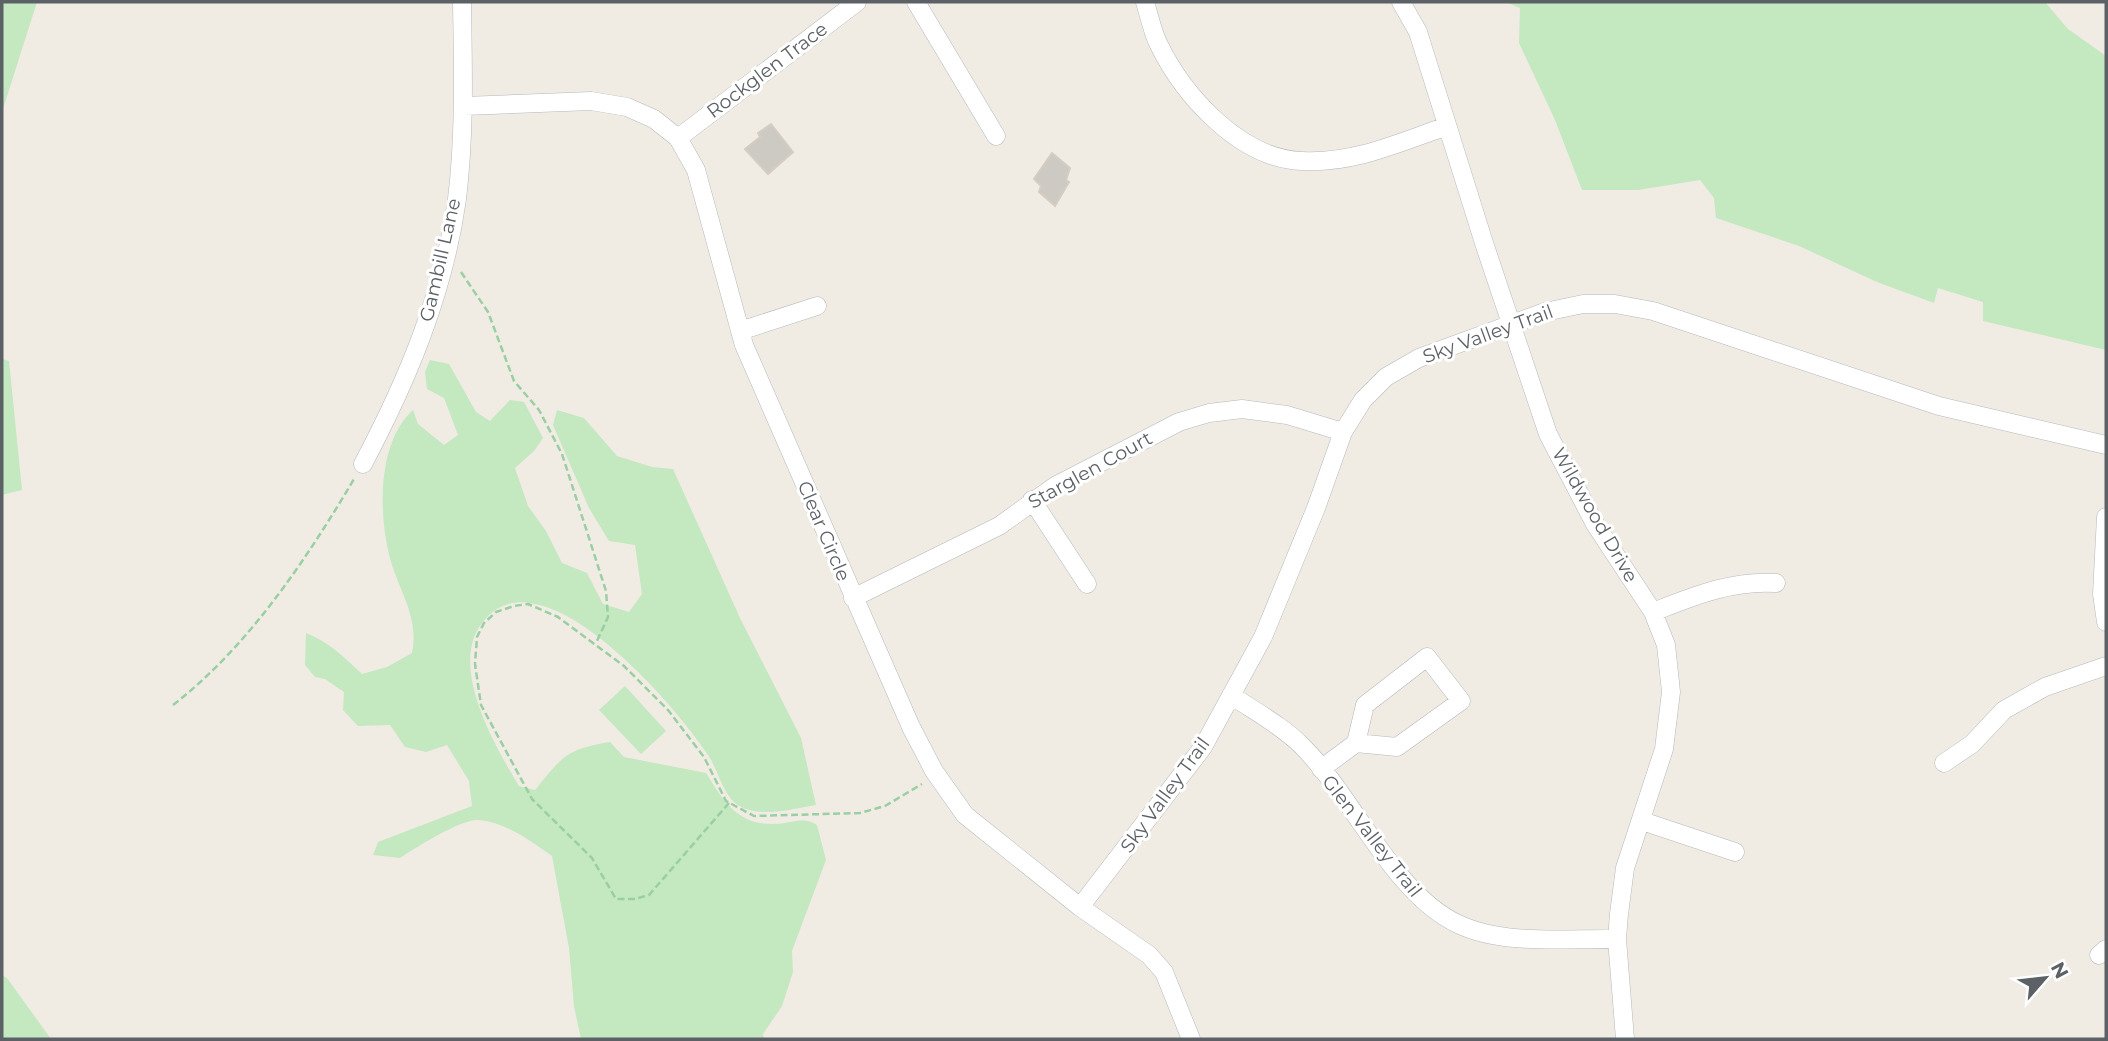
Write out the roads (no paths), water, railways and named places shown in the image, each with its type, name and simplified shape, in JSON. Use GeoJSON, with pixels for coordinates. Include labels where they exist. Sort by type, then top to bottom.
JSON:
{"type":"FeatureCollection","features":[{"type":"Feature","properties":{"kind":"street","name":"Gambill Lane"},"geometry":{"type":"LineString","coordinates":[[363,464],[414,358],[445,258],[457,199],[464,106],[462,2]]}},
{"type":"Feature","properties":{"kind":"street","name":"Rockglen Trace"},"geometry":{"type":"LineString","coordinates":[[678,138],[858,2]]}},
{"type":"Feature","properties":{"kind":"street"},"geometry":{"type":"LineString","coordinates":[[916,2],[996,136]]}},
{"type":"Feature","properties":{"kind":"street"},"geometry":{"type":"LineString","coordinates":[[1145,2],[1158,42],[1179,78],[1217,120],[1257,151],[1300,162],[1333,159],[1371,153],[1447,126]]}},
{"type":"Feature","properties":{"kind":"street","name":"Wildwood Drive"},"geometry":{"type":"LineString","coordinates":[[1401,2],[1418,32],[1548,434],[1595,524],[1653,612],[1666,645],[1671,692],[1664,749],[1625,868],[1618,939],[1625,1039]]}},
{"type":"Feature","properties":{"kind":"street","name":"Clear Circle"},"geometry":{"type":"LineString","coordinates":[[464,106],[592,101],[627,107],[654,119],[678,138],[696,170],[740,331],[853,598],[933,771],[965,815],[1080,907],[1149,955],[1164,972],[1191,1039]]}},
{"type":"Feature","properties":{"kind":"street","name":"Sky Valley Trail"},"geometry":{"type":"LineString","coordinates":[[1080,907],[1203,747],[1263,637],[1316,508],[1343,432],[1363,400],[1386,377],[1457,341],[1583,304],[1615,304],[1653,312],[1939,406],[2106,445]]}},
{"type":"Feature","properties":{"kind":"street"},"geometry":{"type":"LineString","coordinates":[[740,331],[817,306]]}},
{"type":"Feature","properties":{"kind":"street","name":"Starglen Court"},"geometry":{"type":"LineString","coordinates":[[853,598],[999,526],[1032,500],[1180,422],[1209,413],[1242,409],[1287,415],[1343,432]]}},
{"type":"Feature","properties":{"kind":"street"},"geometry":{"type":"LineString","coordinates":[[1032,500],[1087,584]]}},
{"type":"Feature","properties":{"kind":"street"},"geometry":{"type":"LineString","coordinates":[[2106,517],[2102,594],[2106,622]]}},
{"type":"Feature","properties":{"kind":"street"},"geometry":{"type":"LineString","coordinates":[[1653,612],[1698,594],[1747,581],[1776,583]]}},
{"type":"Feature","properties":{"kind":"street"},"geometry":{"type":"LineString","coordinates":[[1321,769],[1356,743],[1366,705],[1427,657],[1461,701],[1397,747],[1356,743]]}},
{"type":"Feature","properties":{"kind":"street"},"geometry":{"type":"LineString","coordinates":[[1944,763],[1972,744],[2004,709],[2045,687],[2106,666]]}},
{"type":"Feature","properties":{"kind":"street","name":"Glen Valley Trail"},"geometry":{"type":"LineString","coordinates":[[1231,695],[1301,745],[1419,898],[1458,924],[1489,933],[1520,937],[1618,939]]}},
{"type":"Feature","properties":{"kind":"street"},"geometry":{"type":"LineString","coordinates":[[1642,821],[1735,852]]}}]}
